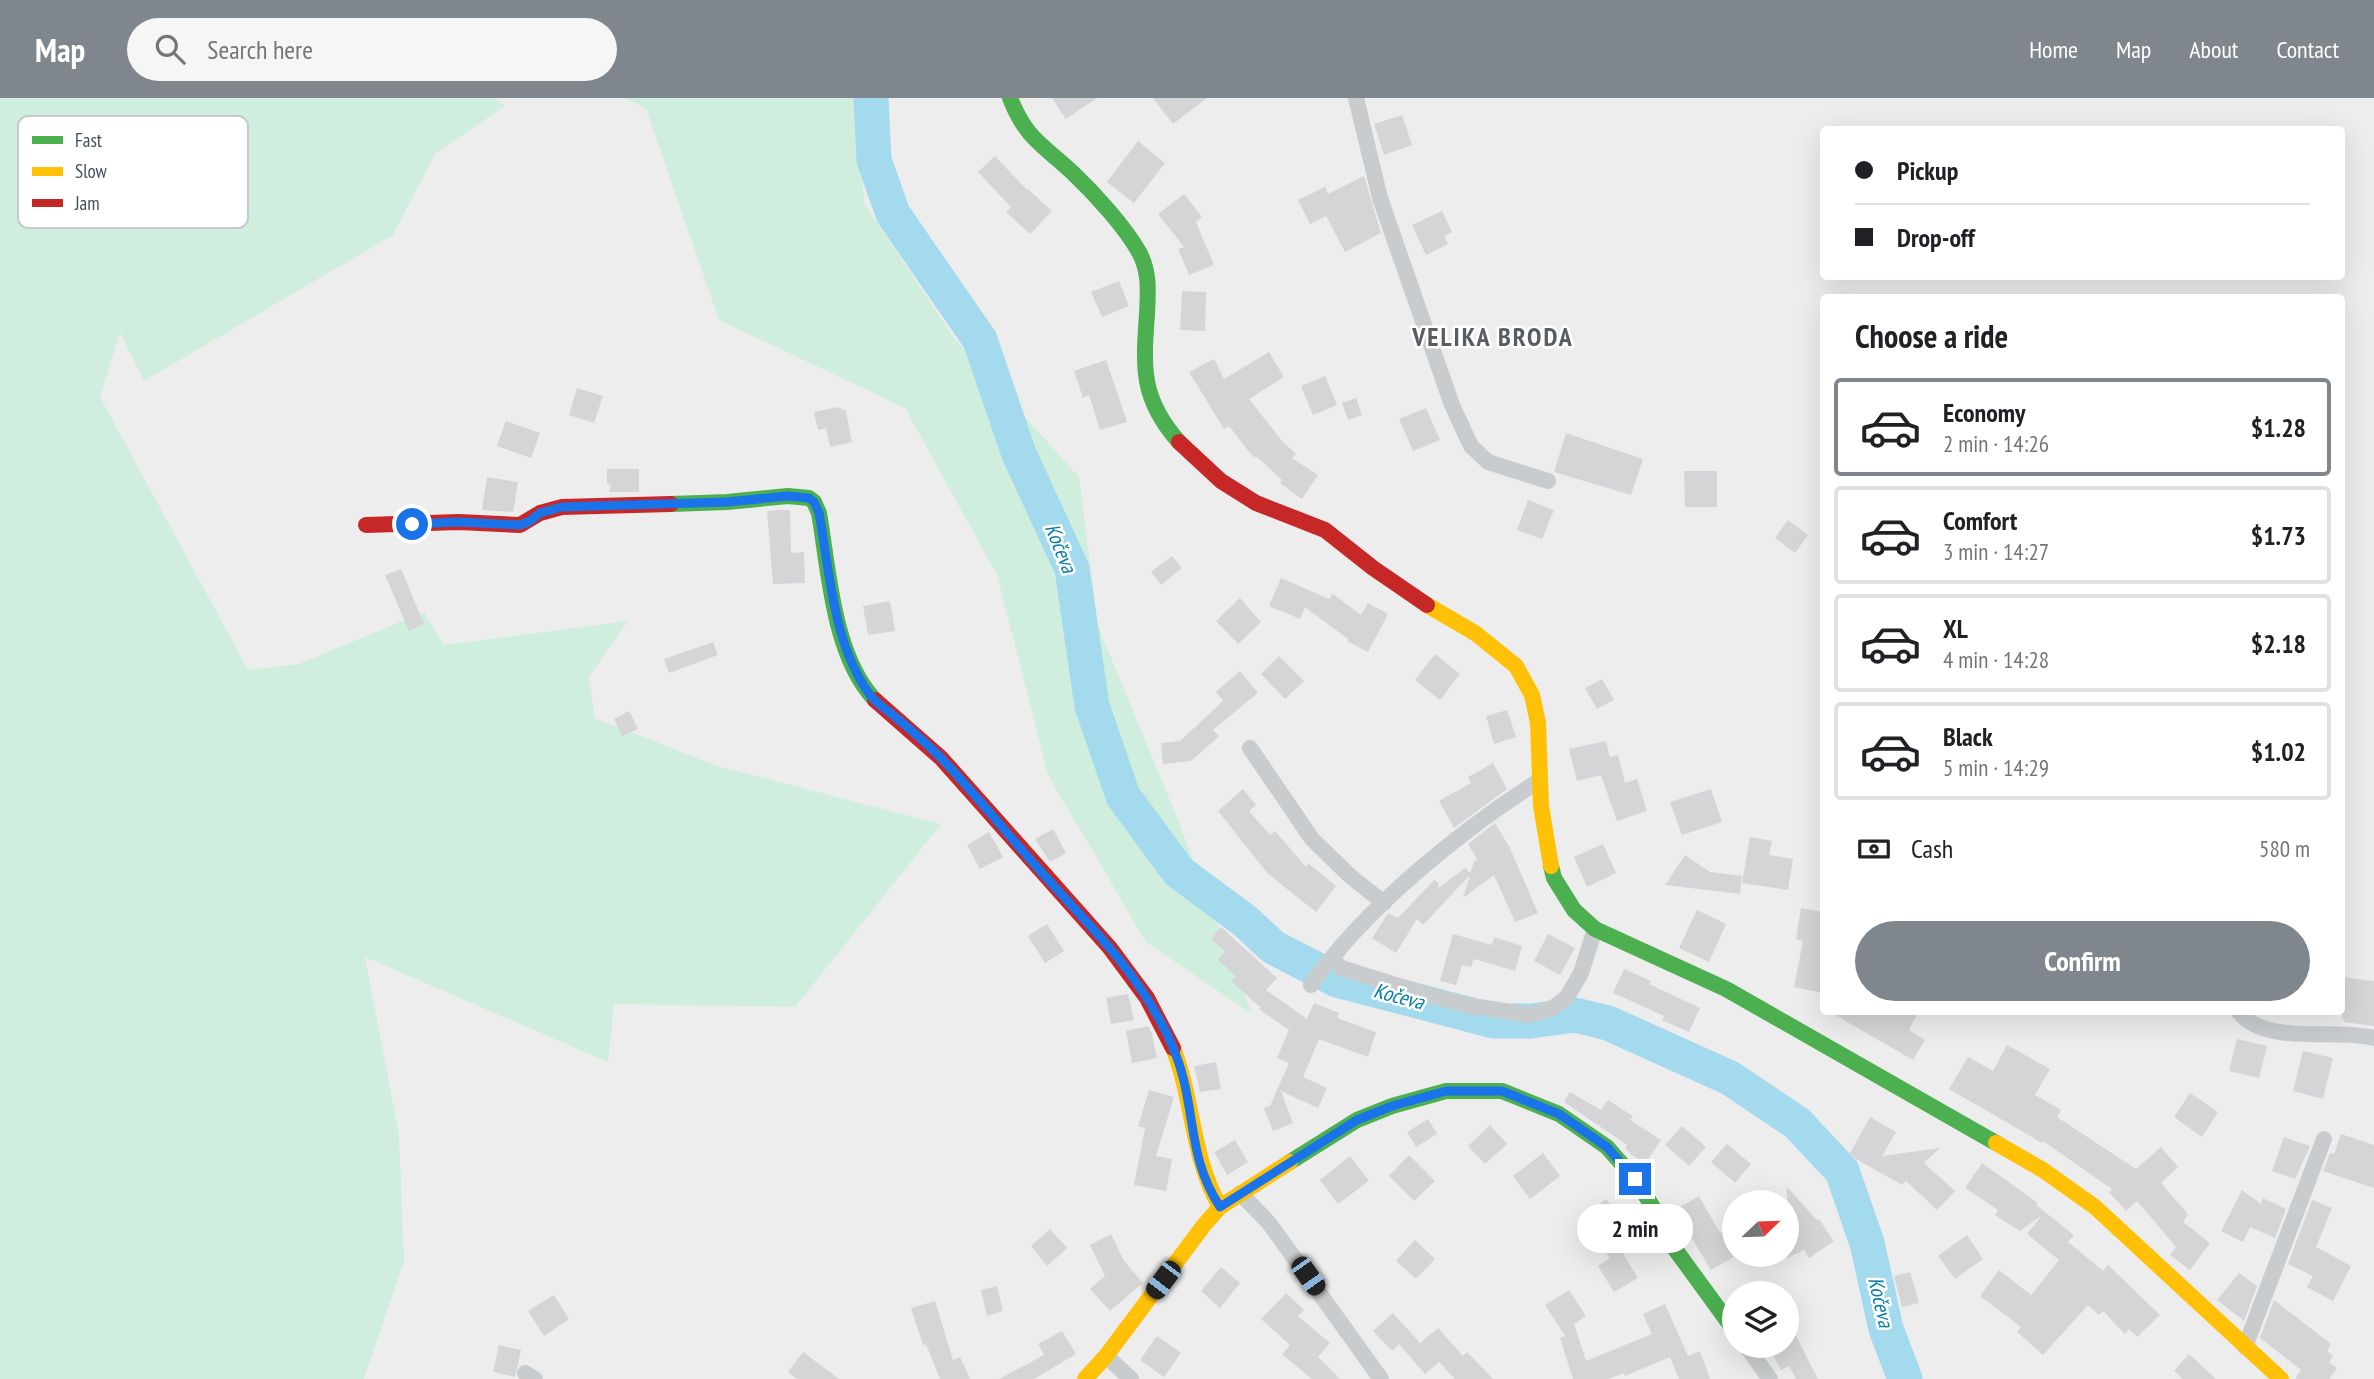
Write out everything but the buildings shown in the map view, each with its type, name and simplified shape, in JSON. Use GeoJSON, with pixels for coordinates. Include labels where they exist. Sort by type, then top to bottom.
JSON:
{"type":"FeatureCollection","features":[{"type":"Feature","properties":{"kind":"street"},"geometry":{"type":"LineString","coordinates":[[1010,98],[1019,121],[1031,136],[1082,183],[1109,212],[1139,252],[1149,281],[1145,378],[1149,397],[1163,424],[1188,453],[1221,481],[1256,503],[1325,530],[1373,568],[1475,633],[1516,666],[1532,695],[1538,723],[1545,840],[1553,878],[1574,910],[1595,929],[1726,989],[2043,1170],[2095,1207],[2281,1379]]}},
{"type":"Feature","properties":{"kind":"street"},"geometry":{"type":"LineString","coordinates":[[1356,98],[1380,198],[1452,405],[1471,446],[1488,462],[1548,481]]}},
{"type":"Feature","properties":{"kind":"street"},"geometry":{"type":"LineString","coordinates":[[366,525],[459,522],[520,525],[540,513],[562,507],[727,502],[788,496],[809,498],[819,513],[838,622],[849,656],[871,696],[926,743],[956,774],[1053,885],[1110,945],[1158,1017],[1172,1049],[1184,1081],[1196,1154],[1209,1189],[1220,1207]]}},
{"type":"Feature","properties":{"kind":"street"},"geometry":{"type":"LineString","coordinates":[[1250,748],[1312,839],[1350,876],[1384,903]]}},
{"type":"Feature","properties":{"kind":"street"},"geometry":{"type":"LineString","coordinates":[[1312,984],[1330,960],[1384,903],[1462,834],[1540,780]]}},
{"type":"Feature","properties":{"kind":"street"},"geometry":{"type":"LineString","coordinates":[[1330,960],[1341,968],[1421,993],[1466,1005],[1530,1015],[1553,1008],[1567,997],[1581,973],[1595,929]]}},
{"type":"Feature","properties":{"kind":"street"},"geometry":{"type":"LineString","coordinates":[[2243,1015],[2263,1029],[2281,1033],[2358,1034],[2374,1038]]}},
{"type":"Feature","properties":{"kind":"street"},"geometry":{"type":"LineString","coordinates":[[1085,1379],[1106,1356],[1220,1207],[1357,1120],[1392,1106],[1446,1091],[1502,1091],[1559,1114],[1607,1147],[1635,1179],[1656,1212],[1672,1245],[1722,1314]]}},
{"type":"Feature","properties":{"kind":"street"},"geometry":{"type":"LineString","coordinates":[[2245,1347],[2324,1139]]}},
{"type":"Feature","properties":{"kind":"street"},"geometry":{"type":"LineString","coordinates":[[1240,1193],[1269,1223],[1381,1379]]}},
{"type":"Feature","properties":{"kind":"street"},"geometry":{"type":"LineString","coordinates":[[1106,1356],[1131,1379]]}},
{"type":"Feature","properties":{"kind":"street"},"geometry":{"type":"LineString","coordinates":[[1755,1358],[1770,1379]]}},
{"type":"Feature","properties":{"kind":"green space"},"geometry":{"type":"Polygon","coordinates":[[[0,98],[495,98],[505,106],[435,154],[393,235],[144,381],[120,332],[100,397],[248,670],[299,664],[424,612],[444,645],[628,621],[589,677],[595,718],[717,766],[941,824],[795,1007],[614,1004],[608,1062],[365,957],[399,1135],[404,1261],[364,1379],[0,1379],[0,98]]]}},
{"type":"Feature","properties":{"kind":"green space"},"geometry":{"type":"Polygon","coordinates":[[[626,98],[858,98],[864,203],[954,338],[1079,477],[1098,626],[1176,815],[1252,1014],[1146,942],[1048,775],[997,575],[905,408],[719,320],[646,109],[626,98]]]}},
{"type":"Feature","properties":{"kind":"waterway","name":"Kočeva"},"geometry":{"type":"LineString","coordinates":[[871,98],[874,160],[893,214],[980,340],[1019,454],[1072,569],[1092,706],[1123,796],[1179,872],[1245,921],[1273,947],[1337,980],[1494,1021],[1531,1021],[1575,1015],[1608,1023],[1730,1078],[1797,1123],[1842,1171],[1867,1243],[1886,1329],[1905,1379]]}},
{"type":"Feature","properties":{"kind":"traffic: fast"},"geometry":{"type":"LineString","coordinates":[[1010,98],[1030,133],[1100,201],[1139,252],[1148,282],[1145,351],[1147,382],[1157,412],[1179,442]]}},
{"type":"Feature","properties":{"kind":"traffic: fast"},"geometry":{"type":"LineString","coordinates":[[671,504],[788,496],[809,498],[814,502],[819,513],[841,637],[861,682],[875,700]]}},
{"type":"Feature","properties":{"kind":"traffic: fast"},"geometry":{"type":"LineString","coordinates":[[1551,866],[1554,878],[1574,910],[1595,929],[1726,989],[1996,1143]]}},
{"type":"Feature","properties":{"kind":"traffic: fast"},"geometry":{"type":"LineString","coordinates":[[1290,1162],[1357,1120],[1392,1106],[1446,1091],[1502,1091],[1559,1114],[1607,1147],[1635,1179],[1656,1212],[1672,1245],[1722,1314]]}},
{"type":"Feature","properties":{"kind":"traffic: slow"},"geometry":{"type":"LineString","coordinates":[[1427,605],[1475,633],[1516,666],[1532,695],[1538,723],[1541,806],[1551,866]]}},
{"type":"Feature","properties":{"kind":"traffic: slow"},"geometry":{"type":"LineString","coordinates":[[1173,1048],[1203,1168],[1220,1207]]}},
{"type":"Feature","properties":{"kind":"traffic: slow"},"geometry":{"type":"LineString","coordinates":[[1996,1143],[2043,1170],[2095,1207],[2281,1379]]}},
{"type":"Feature","properties":{"kind":"traffic: slow"},"geometry":{"type":"LineString","coordinates":[[1085,1379],[1106,1356],[1220,1207],[1290,1162]]}},
{"type":"Feature","properties":{"kind":"traffic: jam"},"geometry":{"type":"LineString","coordinates":[[1179,442],[1221,481],[1256,503],[1325,530],[1373,568],[1427,605]]}},
{"type":"Feature","properties":{"kind":"traffic: jam"},"geometry":{"type":"LineString","coordinates":[[366,525],[459,522],[520,525],[540,513],[562,507],[671,504]]}},
{"type":"Feature","properties":{"kind":"traffic: jam"},"geometry":{"type":"LineString","coordinates":[[875,700],[941,758],[1110,948],[1147,998],[1173,1048]]}},
{"type":"Feature","properties":{"kind":"district","name":"VELIKA BRODA"},"geometry":{"type":"Point","coordinates":[1493,336]}},
{"type":"Feature","properties":{"kind":"route"},"geometry":{"type":"LineString","coordinates":[[412,524],[459,522],[520,525],[540,513],[562,507],[727,502],[788,496],[809,498],[814,502],[819,513],[838,622],[849,656],[871,696],[926,743],[956,774],[1053,885],[1110,945],[1158,1017],[1172,1049],[1184,1081],[1196,1154],[1209,1189],[1220,1207],[1357,1120],[1392,1106],[1446,1091],[1502,1091],[1559,1114],[1607,1147],[1635,1179]]}}]}
